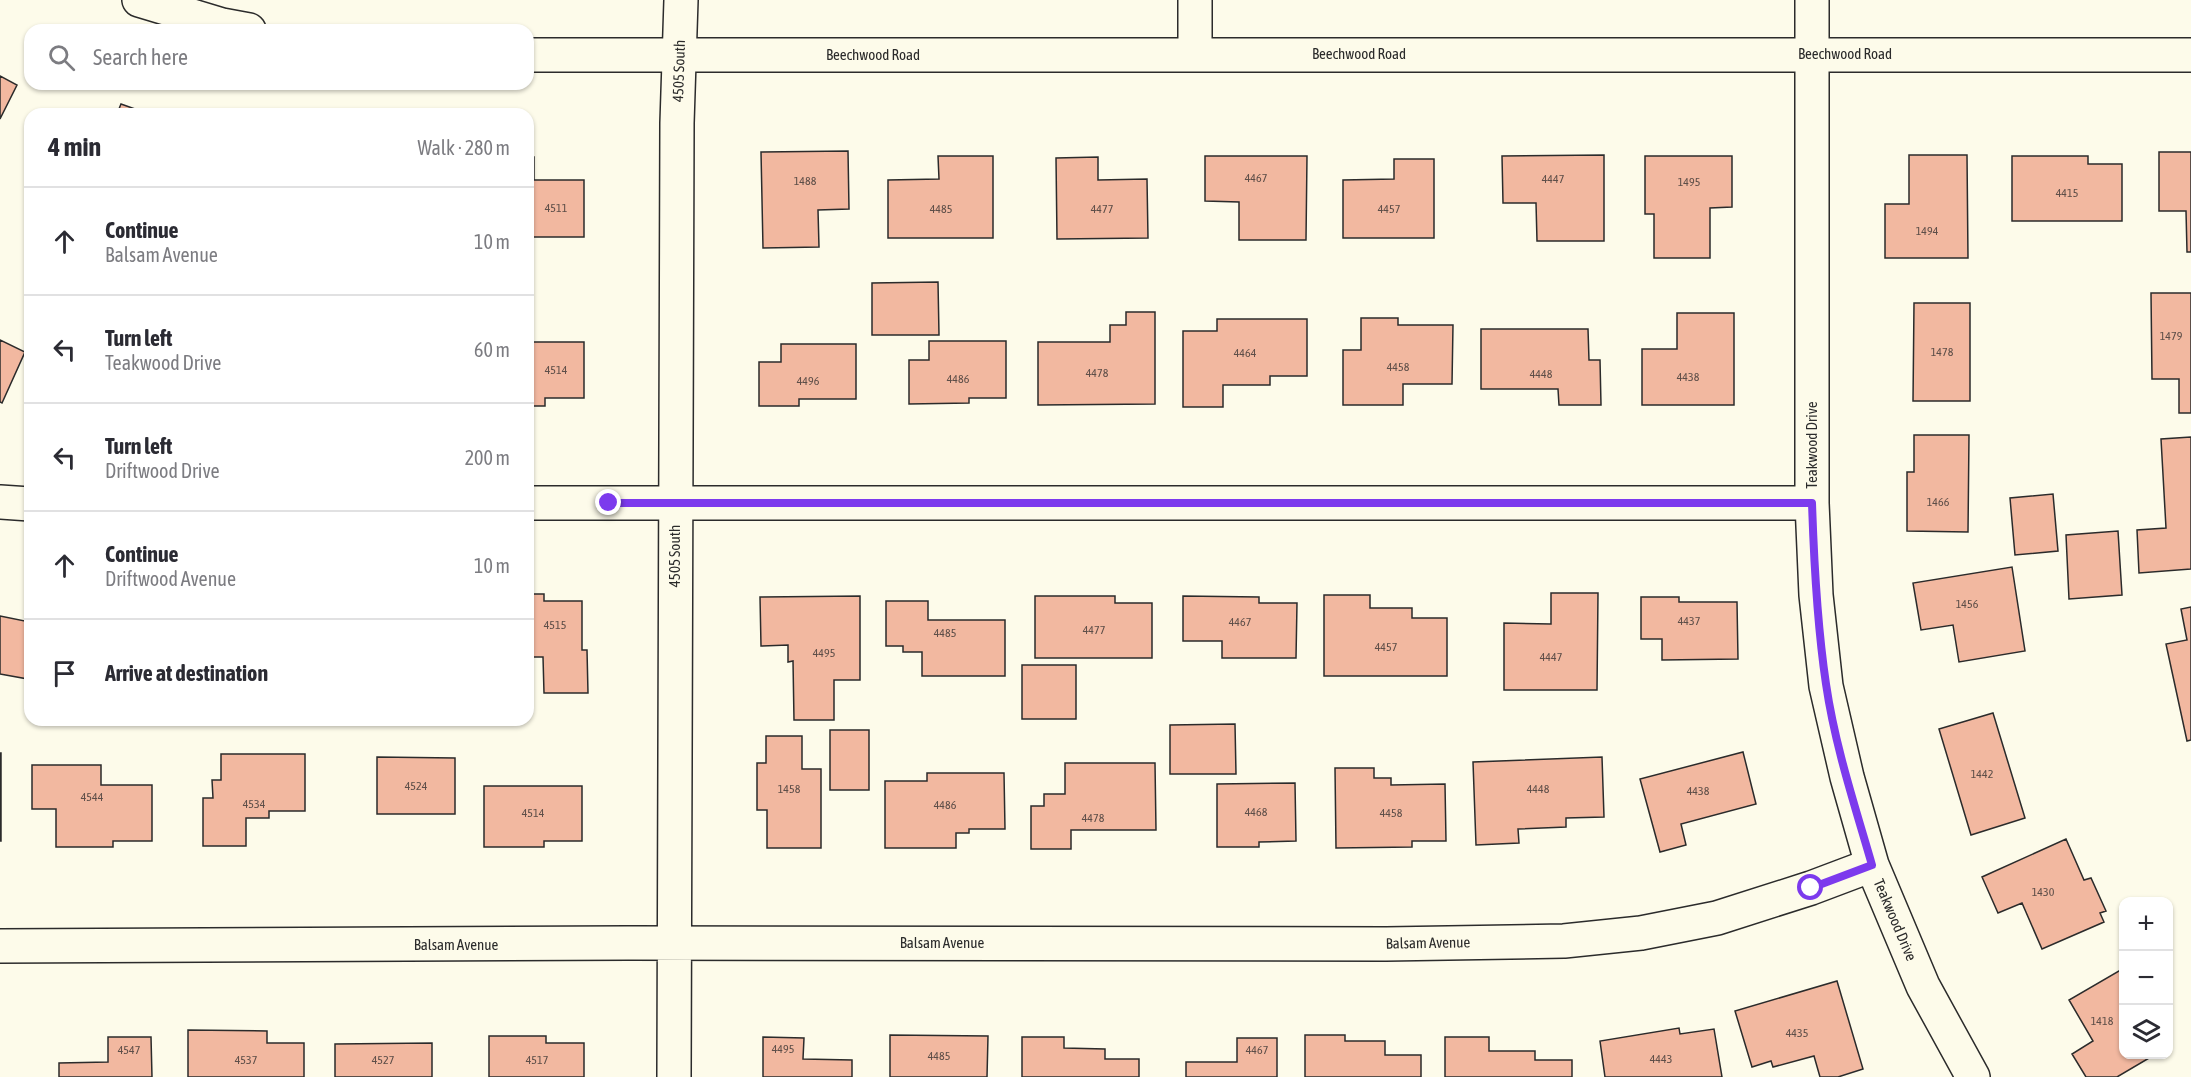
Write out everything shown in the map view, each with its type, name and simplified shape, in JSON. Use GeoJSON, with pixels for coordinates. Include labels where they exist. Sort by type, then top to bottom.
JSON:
{"type":"FeatureCollection","features":[{"type":"Feature","properties":{"kind":"street"},"geometry":{"type":"LineString","coordinates":[[139,0],[219,24]]}},
{"type":"Feature","properties":{"kind":"street","name":"4505 South"},"geometry":{"type":"LineString","coordinates":[[674,1077],[677,123],[681,0]]}},
{"type":"Feature","properties":{"kind":"street"},"geometry":{"type":"LineString","coordinates":[[1196,0],[1196,54]]}},
{"type":"Feature","properties":{"kind":"street","name":"Teakwood Drive"},"geometry":{"type":"LineString","coordinates":[[1812,0],[1812,503],[1816,595],[1826,686],[1846,777],[1872,865],[1923,986],[1973,1077]]}},
{"type":"Feature","properties":{"kind":"street","name":"Beechwood Road"},"geometry":{"type":"LineString","coordinates":[[534,55],[2191,55]]}},
{"type":"Feature","properties":{"kind":"street"},"geometry":{"type":"LineString","coordinates":[[0,502],[24,504]]}},
{"type":"Feature","properties":{"kind":"street"},"geometry":{"type":"LineString","coordinates":[[534,503],[1812,503]]}},
{"type":"Feature","properties":{"kind":"street","name":"Balsam Avenue"},"geometry":{"type":"LineString","coordinates":[[0,946],[674,943],[1386,944],[1564,941],[1641,933],[1717,918],[1811,888],[1872,865]]}},
{"type":"Feature","properties":{"kind":"building"},"geometry":{"type":"Polygon","coordinates":[[[0,76],[17,85],[0,119],[0,76]]]}},
{"type":"Feature","properties":{"kind":"building"},"geometry":{"type":"Polygon","coordinates":[[[121,104],[132,108],[119,108],[121,104]]]}},
{"type":"Feature","properties":{"kind":"building"},"geometry":{"type":"Polygon","coordinates":[[[848,151],[849,209],[818,210],[819,247],[763,248],[761,152],[848,151]]]}},
{"type":"Feature","properties":{"kind":"building"},"geometry":{"type":"Polygon","coordinates":[[[2159,152],[2191,152],[2191,252],[2187,252],[2186,211],[2159,211],[2159,152]]]}},
{"type":"Feature","properties":{"kind":"building"},"geometry":{"type":"Polygon","coordinates":[[[1604,155],[1604,241],[1537,241],[1536,203],[1503,203],[1502,156],[1604,155]]]}},
{"type":"Feature","properties":{"kind":"building"},"geometry":{"type":"Polygon","coordinates":[[[1909,155],[1967,155],[1968,258],[1885,258],[1885,204],[1909,204],[1909,155]]]}},
{"type":"Feature","properties":{"kind":"building"},"geometry":{"type":"Polygon","coordinates":[[[938,156],[993,156],[993,238],[888,238],[888,180],[939,179],[938,156]]]}},
{"type":"Feature","properties":{"kind":"building"},"geometry":{"type":"Polygon","coordinates":[[[1205,156],[1307,156],[1306,240],[1239,240],[1239,202],[1205,201],[1205,156]]]}},
{"type":"Feature","properties":{"kind":"building"},"geometry":{"type":"Polygon","coordinates":[[[1645,156],[1732,156],[1732,207],[1710,208],[1710,258],[1654,258],[1654,214],[1645,214],[1645,156]]]}},
{"type":"Feature","properties":{"kind":"building"},"geometry":{"type":"Polygon","coordinates":[[[2012,156],[2088,156],[2088,164],[2122,164],[2122,221],[2012,221],[2012,156]]]}},
{"type":"Feature","properties":{"kind":"building"},"geometry":{"type":"Polygon","coordinates":[[[1098,157],[1098,180],[1147,179],[1148,238],[1057,239],[1056,158],[1098,157]]]}},
{"type":"Feature","properties":{"kind":"building"},"geometry":{"type":"Polygon","coordinates":[[[1394,159],[1434,159],[1434,238],[1343,238],[1343,180],[1394,179],[1394,159]]]}},
{"type":"Feature","properties":{"kind":"building"},"geometry":{"type":"Polygon","coordinates":[[[534,180],[584,180],[584,237],[534,237],[534,180]]]}},
{"type":"Feature","properties":{"kind":"building"},"geometry":{"type":"Polygon","coordinates":[[[938,282],[939,335],[872,335],[872,283],[938,282]]]}},
{"type":"Feature","properties":{"kind":"building"},"geometry":{"type":"Polygon","coordinates":[[[2151,293],[2191,293],[2191,413],[2179,413],[2179,379],[2152,379],[2151,293]]]}},
{"type":"Feature","properties":{"kind":"building"},"geometry":{"type":"Polygon","coordinates":[[[1914,303],[1970,303],[1970,401],[1913,401],[1914,303]]]}},
{"type":"Feature","properties":{"kind":"building"},"geometry":{"type":"Polygon","coordinates":[[[1126,312],[1155,312],[1155,404],[1038,405],[1038,342],[1110,342],[1110,325],[1126,325],[1126,312]]]}},
{"type":"Feature","properties":{"kind":"building"},"geometry":{"type":"Polygon","coordinates":[[[1677,313],[1734,313],[1734,405],[1642,405],[1642,349],[1677,349],[1677,313]]]}},
{"type":"Feature","properties":{"kind":"building"},"geometry":{"type":"Polygon","coordinates":[[[1361,318],[1398,318],[1398,325],[1453,325],[1452,384],[1403,384],[1403,405],[1343,405],[1343,350],[1361,350],[1361,318]]]}},
{"type":"Feature","properties":{"kind":"building"},"geometry":{"type":"Polygon","coordinates":[[[1217,319],[1307,319],[1307,376],[1270,376],[1270,385],[1223,385],[1223,407],[1183,407],[1183,331],[1217,331],[1217,319]]]}},
{"type":"Feature","properties":{"kind":"building"},"geometry":{"type":"Polygon","coordinates":[[[1481,329],[1588,329],[1589,360],[1600,360],[1601,405],[1559,405],[1558,389],[1481,389],[1481,329]]]}},
{"type":"Feature","properties":{"kind":"building"},"geometry":{"type":"Polygon","coordinates":[[[0,340],[24,352],[24,354],[2,403],[0,402],[0,340]]]}},
{"type":"Feature","properties":{"kind":"building"},"geometry":{"type":"Polygon","coordinates":[[[929,341],[1006,341],[1006,398],[969,398],[969,403],[909,404],[909,360],[929,360],[929,341]]]}},
{"type":"Feature","properties":{"kind":"building"},"geometry":{"type":"Polygon","coordinates":[[[534,342],[584,342],[584,398],[545,398],[545,406],[534,406],[534,342]]]}},
{"type":"Feature","properties":{"kind":"building"},"geometry":{"type":"Polygon","coordinates":[[[781,344],[856,344],[856,399],[799,399],[799,406],[759,406],[759,362],[781,362],[781,344]]]}},
{"type":"Feature","properties":{"kind":"building"},"geometry":{"type":"Polygon","coordinates":[[[1914,435],[1969,435],[1968,532],[1907,531],[1907,472],[1914,472],[1914,435]]]}},
{"type":"Feature","properties":{"kind":"building"},"geometry":{"type":"Polygon","coordinates":[[[2191,437],[2191,569],[2139,573],[2137,530],[2166,528],[2161,439],[2191,437]]]}},
{"type":"Feature","properties":{"kind":"building"},"geometry":{"type":"Polygon","coordinates":[[[2053,494],[2058,551],[2015,555],[2010,498],[2053,494]]]}},
{"type":"Feature","properties":{"kind":"building"},"geometry":{"type":"Polygon","coordinates":[[[2118,531],[2122,595],[2069,599],[2066,535],[2118,531]]]}},
{"type":"Feature","properties":{"kind":"building"},"geometry":{"type":"Polygon","coordinates":[[[2012,567],[2025,651],[1959,662],[1953,625],[1921,630],[1913,583],[2012,567]]]}},
{"type":"Feature","properties":{"kind":"building"},"geometry":{"type":"Polygon","coordinates":[[[1551,593],[1598,593],[1597,690],[1504,690],[1504,623],[1551,624],[1551,593]]]}},
{"type":"Feature","properties":{"kind":"building"},"geometry":{"type":"Polygon","coordinates":[[[534,594],[544,594],[544,601],[582,601],[582,650],[587,650],[588,693],[544,693],[543,657],[534,657],[534,594]]]}},
{"type":"Feature","properties":{"kind":"building"},"geometry":{"type":"Polygon","coordinates":[[[1324,595],[1370,595],[1370,608],[1412,608],[1412,618],[1447,618],[1447,676],[1324,676],[1324,595]]]}},
{"type":"Feature","properties":{"kind":"building"},"geometry":{"type":"Polygon","coordinates":[[[860,596],[860,680],[834,680],[834,720],[794,720],[793,661],[788,662],[788,645],[761,646],[760,597],[860,596]]]}},
{"type":"Feature","properties":{"kind":"building"},"geometry":{"type":"Polygon","coordinates":[[[1035,596],[1115,596],[1115,603],[1152,603],[1152,658],[1035,658],[1035,596]]]}},
{"type":"Feature","properties":{"kind":"building"},"geometry":{"type":"Polygon","coordinates":[[[1183,596],[1259,597],[1259,603],[1297,603],[1296,658],[1222,658],[1222,641],[1183,641],[1183,596]]]}},
{"type":"Feature","properties":{"kind":"building"},"geometry":{"type":"Polygon","coordinates":[[[1641,597],[1679,597],[1679,602],[1737,602],[1738,659],[1662,660],[1662,639],[1641,639],[1641,597]]]}},
{"type":"Feature","properties":{"kind":"building"},"geometry":{"type":"Polygon","coordinates":[[[886,601],[928,601],[928,620],[1005,620],[1005,676],[922,676],[922,652],[903,652],[903,646],[886,646],[886,601]]]}},
{"type":"Feature","properties":{"kind":"building"},"geometry":{"type":"Polygon","coordinates":[[[2191,607],[2191,740],[2187,741],[2166,644],[2187,640],[2181,609],[2191,607]]]}},
{"type":"Feature","properties":{"kind":"building"},"geometry":{"type":"Polygon","coordinates":[[[0,616],[24,621],[24,678],[0,674],[0,616]]]}},
{"type":"Feature","properties":{"kind":"building"},"geometry":{"type":"Polygon","coordinates":[[[1022,665],[1076,665],[1076,719],[1022,719],[1022,665]]]}},
{"type":"Feature","properties":{"kind":"building"},"geometry":{"type":"Polygon","coordinates":[[[1993,713],[2025,818],[1971,835],[1939,729],[1993,713]]]}},
{"type":"Feature","properties":{"kind":"building"},"geometry":{"type":"Polygon","coordinates":[[[1235,724],[1236,774],[1170,774],[1170,725],[1235,724]]]}},
{"type":"Feature","properties":{"kind":"building"},"geometry":{"type":"Polygon","coordinates":[[[830,730],[869,730],[869,790],[830,790],[830,730]]]}},
{"type":"Feature","properties":{"kind":"building"},"geometry":{"type":"Polygon","coordinates":[[[766,736],[802,736],[802,769],[821,769],[821,848],[767,848],[767,810],[757,810],[757,763],[766,763],[766,736]]]}},
{"type":"Feature","properties":{"kind":"building"},"geometry":{"type":"Polygon","coordinates":[[[1743,752],[1756,804],[1681,824],[1686,845],[1660,852],[1640,779],[1743,752]]]}},
{"type":"Feature","properties":{"kind":"building"},"geometry":{"type":"Polygon","coordinates":[[[1,753],[1,841],[0,841],[1,753]]]}},
{"type":"Feature","properties":{"kind":"building"},"geometry":{"type":"Polygon","coordinates":[[[221,754],[305,754],[305,811],[269,811],[269,818],[246,818],[246,846],[203,846],[203,798],[213,798],[212,780],[221,780],[221,754]]]}},
{"type":"Feature","properties":{"kind":"building"},"geometry":{"type":"Polygon","coordinates":[[[377,757],[455,758],[455,814],[377,814],[377,757]]]}},
{"type":"Feature","properties":{"kind":"building"},"geometry":{"type":"Polygon","coordinates":[[[1602,757],[1604,817],[1566,818],[1566,827],[1518,829],[1519,843],[1476,845],[1473,762],[1602,757]]]}},
{"type":"Feature","properties":{"kind":"building"},"geometry":{"type":"Polygon","coordinates":[[[1065,763],[1155,763],[1156,830],[1071,830],[1071,849],[1031,849],[1031,806],[1044,806],[1044,794],[1065,794],[1065,763]]]}},
{"type":"Feature","properties":{"kind":"building"},"geometry":{"type":"Polygon","coordinates":[[[32,765],[101,765],[101,785],[152,785],[152,841],[113,841],[113,847],[56,847],[56,809],[32,809],[32,765]]]}},
{"type":"Feature","properties":{"kind":"building"},"geometry":{"type":"Polygon","coordinates":[[[1335,768],[1374,768],[1374,778],[1391,778],[1391,785],[1445,784],[1446,841],[1412,841],[1412,847],[1336,848],[1335,768]]]}},
{"type":"Feature","properties":{"kind":"building"},"geometry":{"type":"Polygon","coordinates":[[[927,773],[1004,773],[1005,829],[969,829],[969,833],[956,833],[956,848],[885,848],[885,781],[927,781],[927,773]]]}},
{"type":"Feature","properties":{"kind":"building"},"geometry":{"type":"Polygon","coordinates":[[[1295,783],[1296,841],[1259,842],[1259,847],[1217,847],[1217,784],[1295,783]]]}},
{"type":"Feature","properties":{"kind":"building"},"geometry":{"type":"Polygon","coordinates":[[[484,786],[582,786],[582,841],[544,841],[544,847],[484,847],[484,786]]]}},
{"type":"Feature","properties":{"kind":"building"},"geometry":{"type":"Polygon","coordinates":[[[2066,839],[2084,880],[2091,878],[2106,911],[2100,913],[2104,922],[2042,949],[2022,903],[1998,913],[1982,877],[2066,839]]]}},
{"type":"Feature","properties":{"kind":"building"},"geometry":{"type":"Polygon","coordinates":[[[2119,971],[2119,1059],[2148,1059],[2117,1077],[2086,1077],[2072,1054],[2093,1041],[2069,1000],[2119,971]]]}},
{"type":"Feature","properties":{"kind":"building"},"geometry":{"type":"Polygon","coordinates":[[[1837,981],[1863,1069],[1838,1077],[1820,1077],[1814,1056],[1773,1067],[1771,1061],[1752,1067],[1735,1011],[1837,981]]]}},
{"type":"Feature","properties":{"kind":"building"},"geometry":{"type":"Polygon","coordinates":[[[1679,1028],[1680,1034],[1714,1029],[1722,1077],[1605,1077],[1600,1041],[1679,1028]]]}},
{"type":"Feature","properties":{"kind":"building"},"geometry":{"type":"Polygon","coordinates":[[[188,1030],[267,1031],[267,1043],[304,1043],[304,1077],[188,1077],[188,1030]]]}},
{"type":"Feature","properties":{"kind":"building"},"geometry":{"type":"Polygon","coordinates":[[[890,1035],[988,1036],[987,1077],[890,1077],[890,1035]]]}},
{"type":"Feature","properties":{"kind":"building"},"geometry":{"type":"Polygon","coordinates":[[[1305,1035],[1345,1035],[1345,1041],[1385,1041],[1385,1055],[1421,1055],[1421,1077],[1305,1077],[1305,1035]]]}},
{"type":"Feature","properties":{"kind":"building"},"geometry":{"type":"Polygon","coordinates":[[[489,1036],[546,1036],[546,1043],[584,1043],[584,1077],[489,1077],[489,1036]]]}},
{"type":"Feature","properties":{"kind":"building"},"geometry":{"type":"Polygon","coordinates":[[[108,1037],[151,1037],[152,1077],[59,1077],[59,1063],[108,1062],[108,1037]]]}},
{"type":"Feature","properties":{"kind":"building"},"geometry":{"type":"Polygon","coordinates":[[[763,1037],[804,1038],[803,1059],[852,1060],[852,1077],[763,1077],[763,1037]]]}},
{"type":"Feature","properties":{"kind":"building"},"geometry":{"type":"Polygon","coordinates":[[[1022,1037],[1064,1037],[1064,1048],[1105,1049],[1105,1059],[1139,1059],[1139,1077],[1022,1077],[1022,1037]]]}},
{"type":"Feature","properties":{"kind":"building"},"geometry":{"type":"Polygon","coordinates":[[[1445,1037],[1489,1037],[1489,1051],[1535,1051],[1535,1060],[1572,1060],[1572,1077],[1445,1077],[1445,1037]]]}},
{"type":"Feature","properties":{"kind":"building"},"geometry":{"type":"Polygon","coordinates":[[[1237,1038],[1277,1038],[1277,1077],[1186,1077],[1186,1062],[1237,1062],[1237,1038]]]}},
{"type":"Feature","properties":{"kind":"building"},"geometry":{"type":"Polygon","coordinates":[[[432,1043],[432,1077],[335,1077],[335,1044],[432,1043]]]}},
{"type":"Feature","properties":{"kind":"route"},"geometry":{"type":"LineString","coordinates":[[609,503],[1812,503],[1816,595],[1826,686],[1846,777],[1872,865],[1811,888]]}}]}
